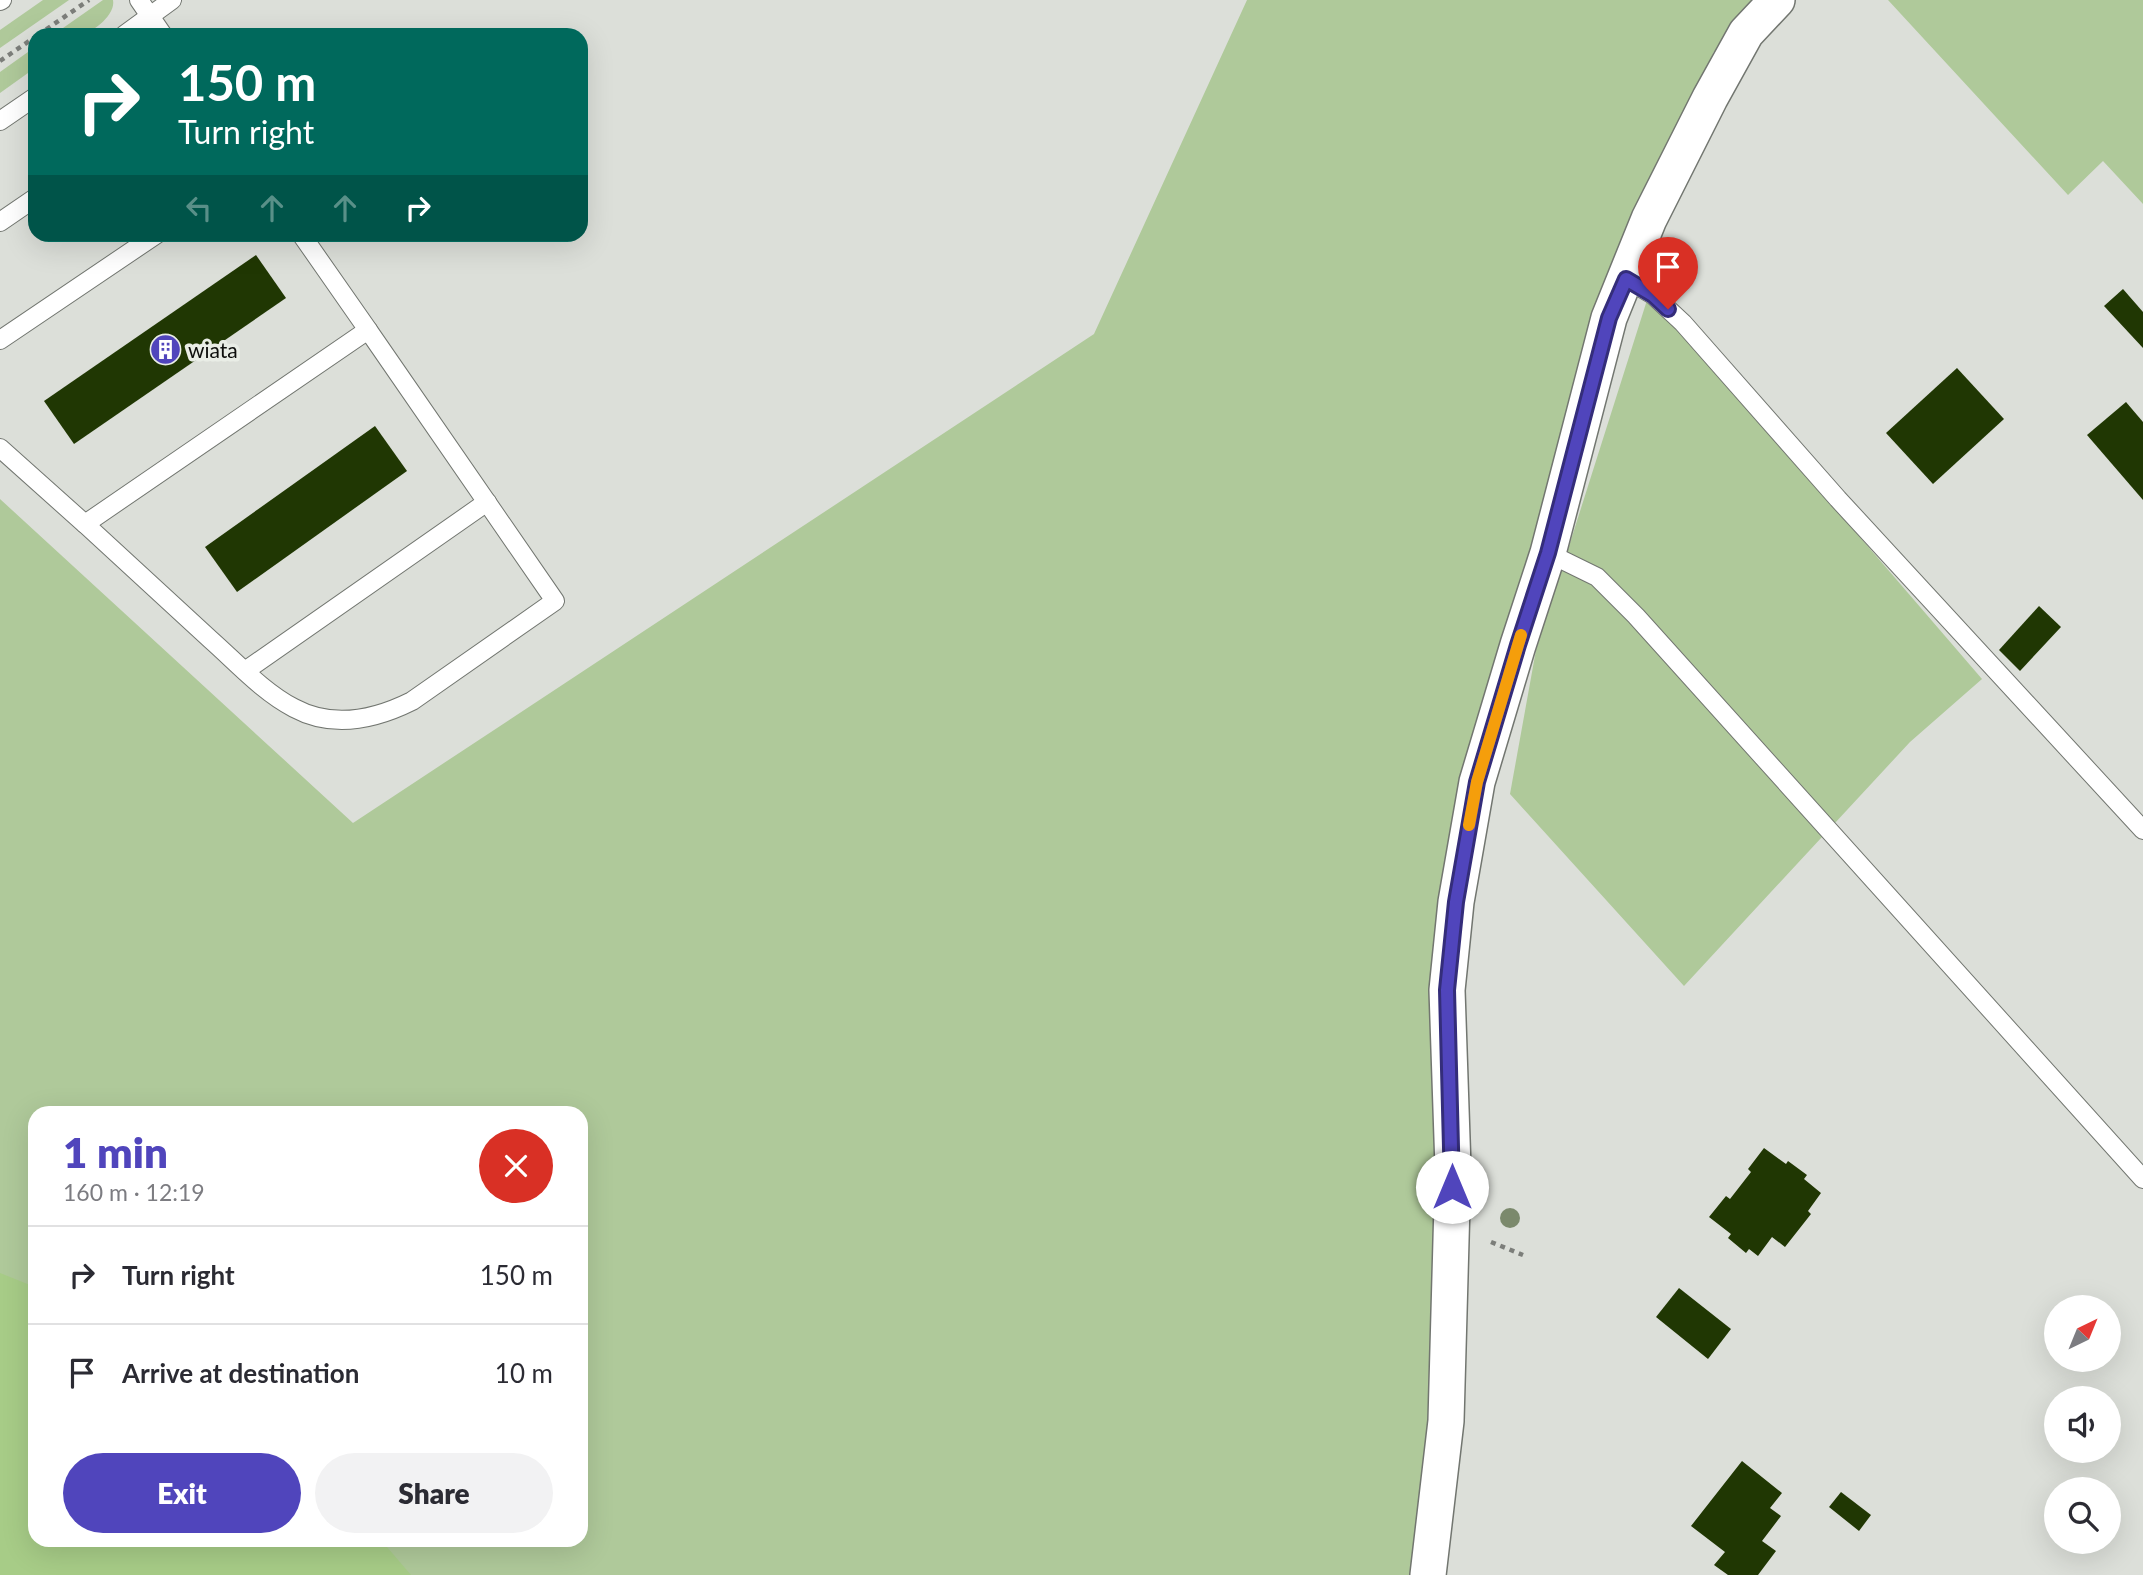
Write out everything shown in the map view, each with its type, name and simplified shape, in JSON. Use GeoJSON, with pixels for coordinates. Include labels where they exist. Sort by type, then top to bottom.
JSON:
{"type":"FeatureCollection","features":[{"type":"Feature","properties":{"kind":"street"},"geometry":{"type":"LineString","coordinates":[[1428,1575],[1446,1421],[1453,1168],[1447,990],[1456,902],[1477,782],[1548,553],[1609,318],[1649,219],[1710,98],[1746,33],[1777,0]]}},
{"type":"Feature","properties":{"kind":"lane"},"geometry":{"type":"LineString","coordinates":[[139,0],[158,28]]}},
{"type":"Feature","properties":{"kind":"lane"},"geometry":{"type":"LineString","coordinates":[[134,28],[172,0]]}},
{"type":"Feature","properties":{"kind":"lane"},"geometry":{"type":"LineString","coordinates":[[0,121],[28,102]]}},
{"type":"Feature","properties":{"kind":"lane"},"geometry":{"type":"LineString","coordinates":[[0,222],[28,203]]}},
{"type":"Feature","properties":{"kind":"lane"},"geometry":{"type":"LineString","coordinates":[[0,340],[145,242]]}},
{"type":"Feature","properties":{"kind":"lane"},"geometry":{"type":"LineString","coordinates":[[0,448],[245,671],[295,709],[345,720],[369,718],[412,701],[555,601],[307,242]]}},
{"type":"Feature","properties":{"kind":"lane"},"geometry":{"type":"LineString","coordinates":[[1626,279],[1653,295],[1683,323],[1838,499],[2143,830]]}},
{"type":"Feature","properties":{"kind":"lane"},"geometry":{"type":"LineString","coordinates":[[85,524],[368,330]]}},
{"type":"Feature","properties":{"kind":"lane"},"geometry":{"type":"LineString","coordinates":[[245,671],[487,502]]}},
{"type":"Feature","properties":{"kind":"lane"},"geometry":{"type":"LineString","coordinates":[[1548,553],[1597,577],[1636,616],[2143,1179]]}},
{"type":"Feature","properties":{"kind":"path"},"geometry":{"type":"LineString","coordinates":[[49,28],[89,0]]}},
{"type":"Feature","properties":{"kind":"path"},"geometry":{"type":"LineString","coordinates":[[0,61],[28,42]]}},
{"type":"Feature","properties":{"kind":"shaded area"},"geometry":{"type":"Polygon","coordinates":[[[43,0],[69,0],[0,48],[0,30],[43,0]]]}},
{"type":"Feature","properties":{"kind":"shaded area"},"geometry":{"type":"Polygon","coordinates":[[[103,0],[113,0],[108,16],[95,28],[63,28],[103,0]]]}},
{"type":"Feature","properties":{"kind":"shaded area"},"geometry":{"type":"Polygon","coordinates":[[[1247,0],[1759,0],[1713,53],[1710,98],[1649,219],[1477,782],[1428,1575],[0,1575],[0,499],[353,823],[1094,334],[1247,0]]]}},
{"type":"Feature","properties":{"kind":"shaded area"},"geometry":{"type":"Polygon","coordinates":[[[1888,0],[2143,0],[2143,204],[2103,161],[2068,195],[1888,0]]]}},
{"type":"Feature","properties":{"kind":"shaded area"},"geometry":{"type":"Polygon","coordinates":[[[28,52],[28,73],[0,93],[0,72],[28,52]]]}},
{"type":"Feature","properties":{"kind":"shaded area"},"geometry":{"type":"Polygon","coordinates":[[[1648,297],[1982,679],[1910,742],[1684,986],[1510,794],[1536,650],[1648,297]]]}},
{"type":"Feature","properties":{"kind":"shaded area"},"geometry":{"type":"Polygon","coordinates":[[[0,1273],[28,1284],[28,1547],[387,1547],[411,1575],[0,1575],[0,1273]]]}},
{"type":"Feature","properties":{"kind":"building","name":"wiata"},"geometry":{"type":"Polygon","coordinates":[[[256,255],[286,298],[74,444],[44,401],[256,255]]]}},
{"type":"Feature","properties":{"kind":"building"},"geometry":{"type":"Polygon","coordinates":[[[2123,289],[2143,312],[2143,348],[2104,306],[2123,289]]]}},
{"type":"Feature","properties":{"kind":"building"},"geometry":{"type":"Polygon","coordinates":[[[1957,368],[2004,419],[1933,484],[1886,433],[1957,368]]]}},
{"type":"Feature","properties":{"kind":"building"},"geometry":{"type":"Polygon","coordinates":[[[2126,402],[2143,422],[2143,500],[2087,435],[2126,402]]]}},
{"type":"Feature","properties":{"kind":"building"},"geometry":{"type":"Polygon","coordinates":[[[375,426],[407,471],[237,592],[205,547],[375,426]]]}},
{"type":"Feature","properties":{"kind":"building"},"geometry":{"type":"Polygon","coordinates":[[[2039,606],[2061,627],[2020,671],[1999,650],[2039,606]]]}},
{"type":"Feature","properties":{"kind":"building"},"geometry":{"type":"Polygon","coordinates":[[[1764,1148],[1807,1175],[1804,1179],[1821,1193],[1808,1211],[1811,1214],[1785,1247],[1772,1237],[1758,1256],[1749,1249],[1746,1253],[1728,1238],[1731,1234],[1709,1217],[1726,1196],[1730,1199],[1751,1172],[1748,1169],[1764,1148]]]}},
{"type":"Feature","properties":{"kind":"building"},"geometry":{"type":"Polygon","coordinates":[[[1679,1288],[1731,1329],[1708,1359],[1656,1317],[1679,1288]]]}},
{"type":"Feature","properties":{"kind":"building"},"geometry":{"type":"Polygon","coordinates":[[[1742,1461],[1782,1493],[1770,1508],[1781,1516],[1762,1541],[1776,1551],[1758,1575],[1728,1575],[1714,1565],[1725,1552],[1691,1526],[1742,1461]]]}},
{"type":"Feature","properties":{"kind":"building"},"geometry":{"type":"Polygon","coordinates":[[[1841,1492],[1871,1515],[1859,1531],[1829,1507],[1841,1492]]]}},
{"type":"Feature","properties":{"kind":"slow traffic"},"geometry":{"type":"LineString","coordinates":[[1469,825],[1477,782],[1521,635]]}},
{"type":"Feature","properties":{"kind":"place","name":"wiata"},"geometry":{"type":"Point","coordinates":[165,349]}},
{"type":"Feature","properties":{"kind":"route"},"geometry":{"type":"LineString","coordinates":[[1452,1187],[1447,990],[1456,902],[1477,782],[1548,553],[1609,318],[1626,279],[1653,295],[1668,309]]}}]}
